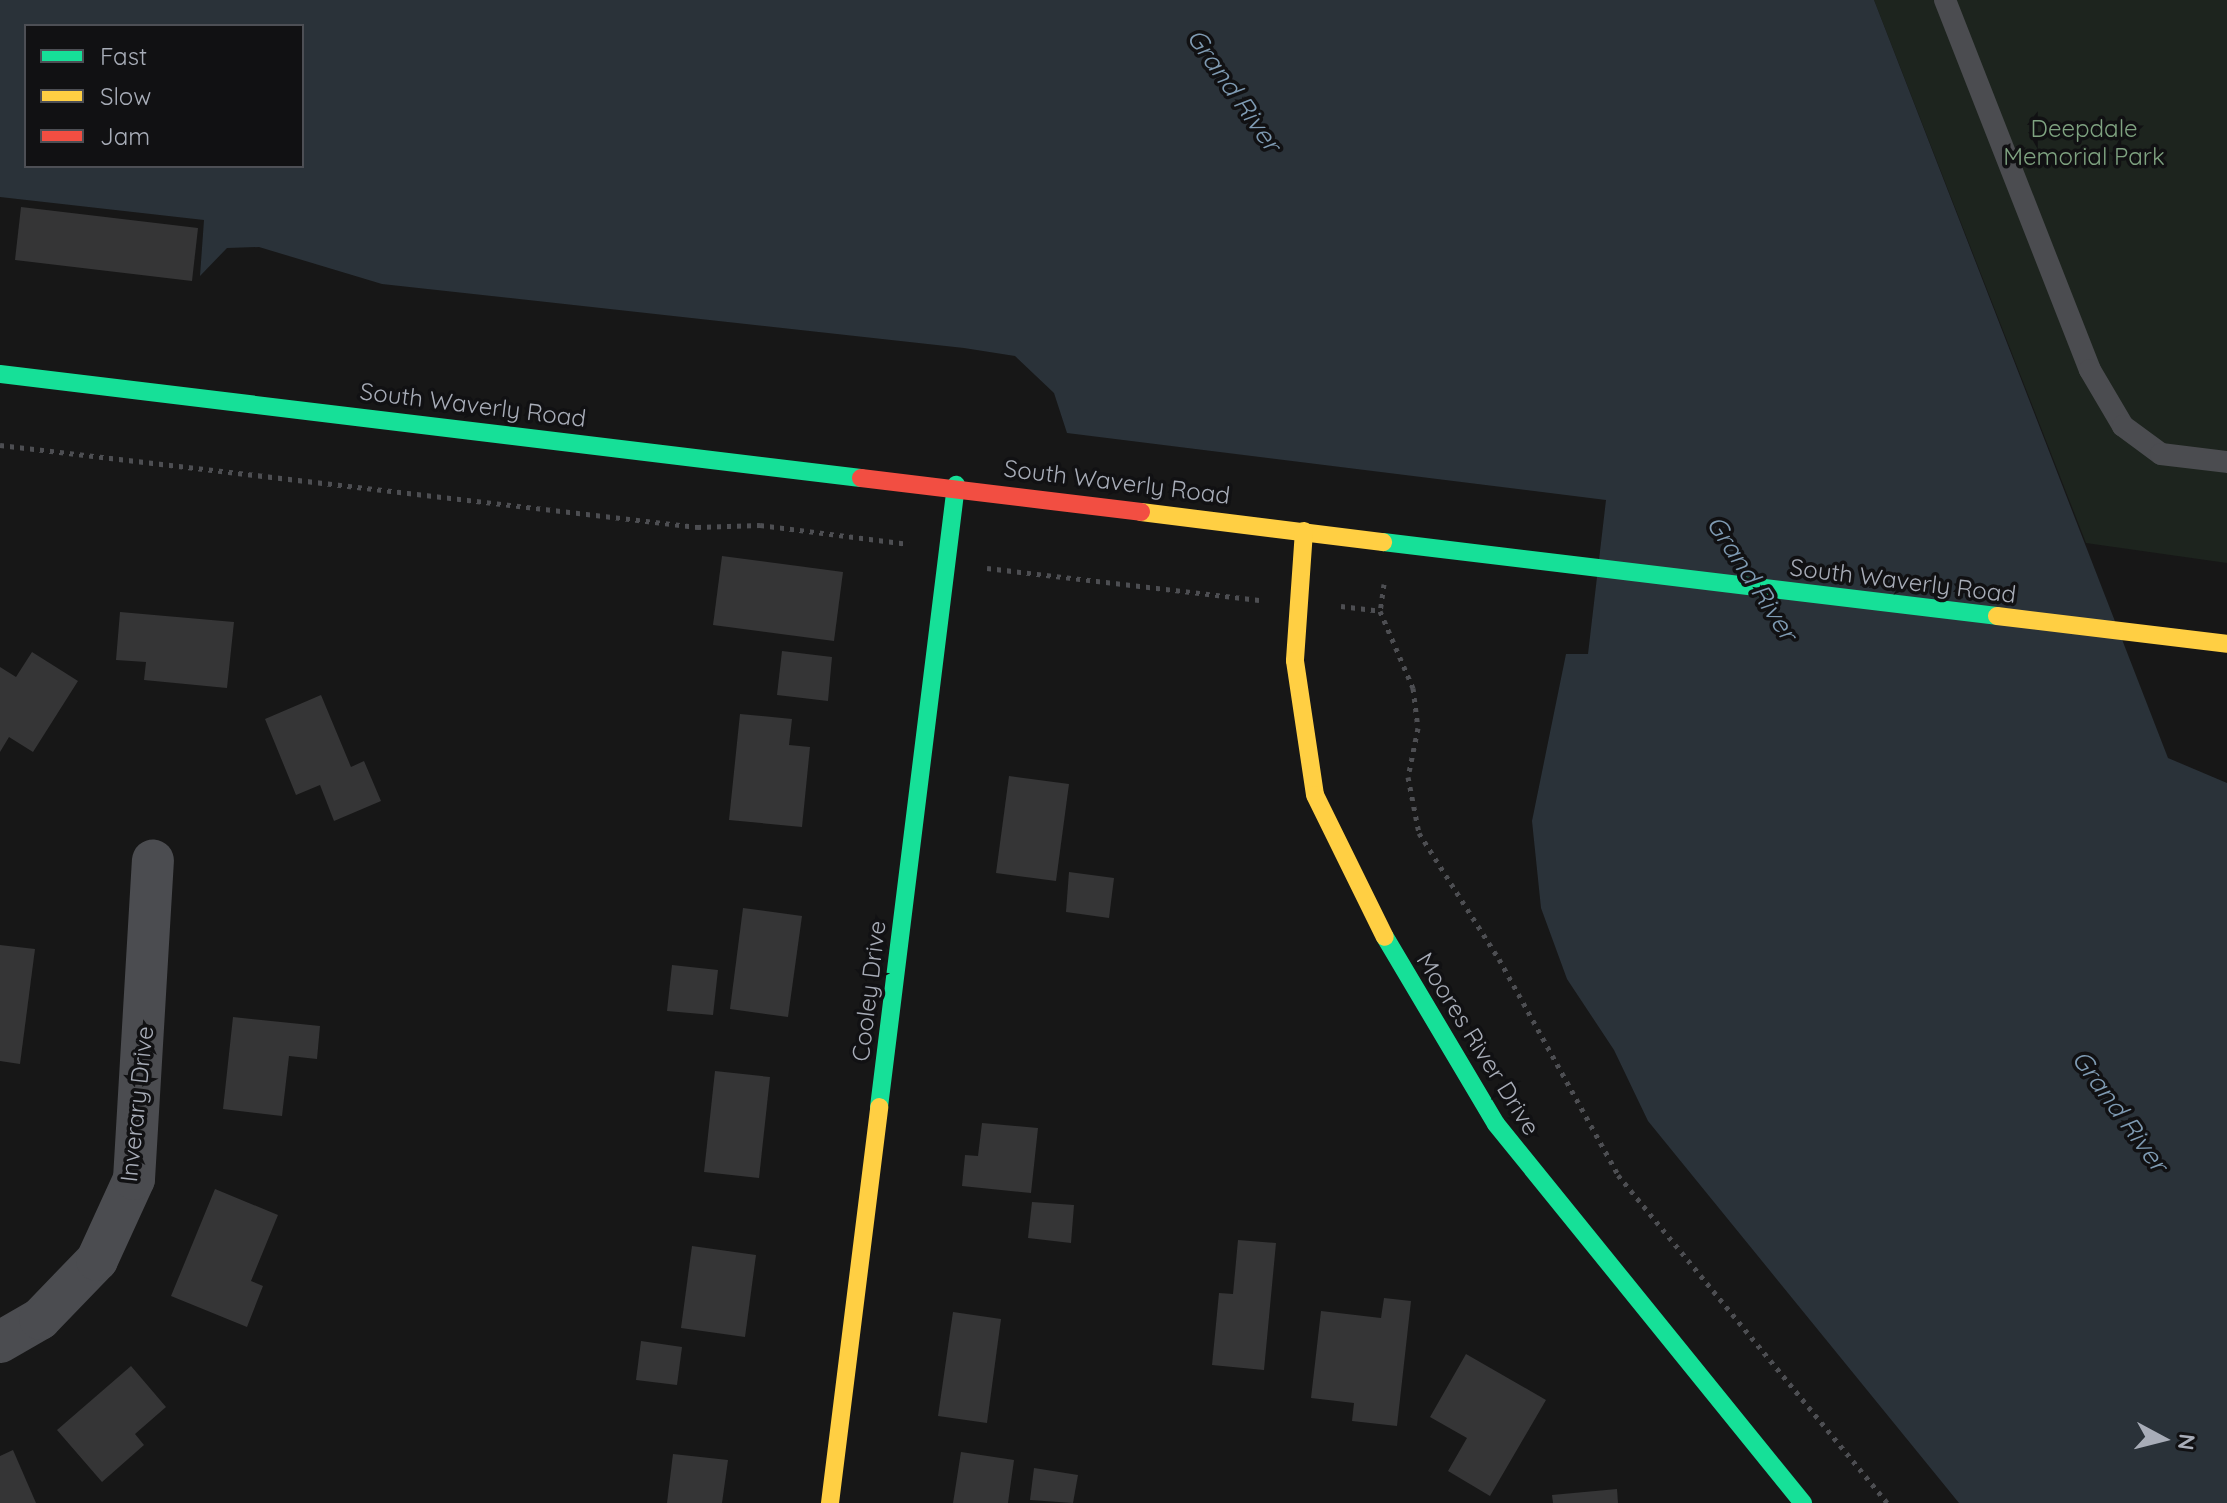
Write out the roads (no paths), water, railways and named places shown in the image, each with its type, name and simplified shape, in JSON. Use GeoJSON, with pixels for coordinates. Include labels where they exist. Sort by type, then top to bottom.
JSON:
{"type":"FeatureCollection","features":[{"type":"Feature","properties":{"kind":"main road","name":"South Waverly Road"},"geometry":{"type":"LineString","coordinates":[[0,374],[956,485],[1429,548],[2227,644]]}},
{"type":"Feature","properties":{"kind":"main road","name":"Cooley Drive"},"geometry":{"type":"LineString","coordinates":[[830,1503],[956,485]]}},
{"type":"Feature","properties":{"kind":"main road","name":"Moores River Drive"},"geometry":{"type":"LineString","coordinates":[[1304,531],[1297,600],[1299,714],[1315,795],[1406,979],[1496,1124],[1579,1234],[1803,1503]]}},
{"type":"Feature","properties":{"kind":"street","name":"Inverary Drive"},"geometry":{"type":"LineString","coordinates":[[0,1342],[40,1319],[97,1260],[134,1179],[153,861]]}},
{"type":"Feature","properties":{"kind":"lane"},"geometry":{"type":"LineString","coordinates":[[1945,0],[2090,370],[2123,426],[2161,454],[2227,462]]}},
{"type":"Feature","properties":{"kind":"water","name":"Grand River"},"geometry":{"type":"Polygon","coordinates":[[[0,0],[1874,0],[2168,758],[2227,783],[2227,1503],[1959,1503],[1648,1121],[1614,1050],[1567,979],[1541,908],[1532,821],[1566,654],[1588,654],[1606,500],[1067,433],[1054,393],[1015,356],[382,284],[259,247],[227,248],[200,276],[204,220],[0,197],[0,0]]]}},
{"type":"Feature","properties":{"kind":"park label","name":"Deepdale Memorial Park"},"geometry":{"type":"Point","coordinates":[2084,143]}}]}
